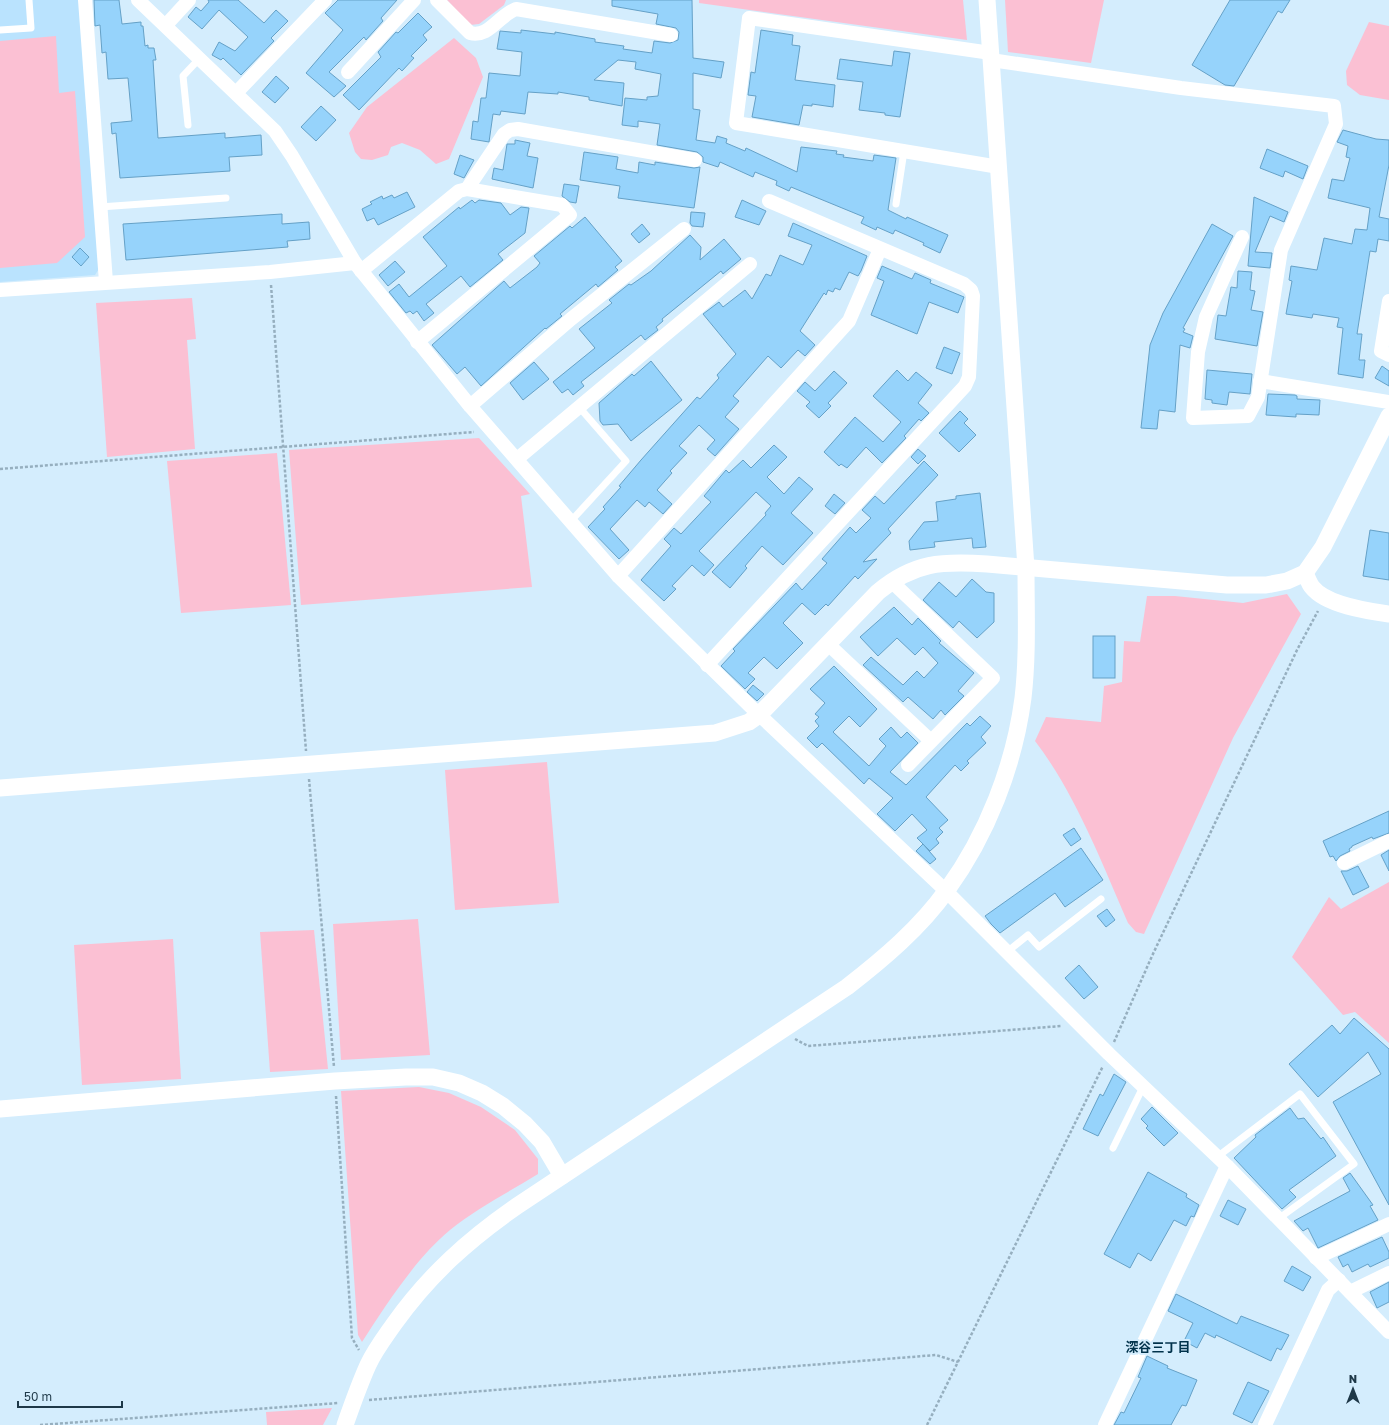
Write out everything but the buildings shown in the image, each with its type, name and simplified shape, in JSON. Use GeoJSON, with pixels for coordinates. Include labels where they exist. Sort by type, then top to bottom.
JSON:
{"type":"FeatureCollection","features":[{"type":"Feature","properties":{"kind":"street"},"geometry":{"type":"LineString","coordinates":[[85,0],[106,282]]}},
{"type":"Feature","properties":{"kind":"street"},"geometry":{"type":"LineString","coordinates":[[138,0],[166,25],[275,132],[292,156],[358,267],[470,406],[618,576],[759,715],[946,891],[1108,1054],[1222,1161],[1389,1332]]}},
{"type":"Feature","properties":{"kind":"street"},"geometry":{"type":"LineString","coordinates":[[166,25],[188,0]]}},
{"type":"Feature","properties":{"kind":"street"},"geometry":{"type":"LineString","coordinates":[[236,93],[325,0]]}},
{"type":"Feature","properties":{"kind":"street"},"geometry":{"type":"LineString","coordinates":[[348,72],[414,0]]}},
{"type":"Feature","properties":{"kind":"street"},"geometry":{"type":"LineString","coordinates":[[437,0],[470,33],[478,35],[484,34],[506,13],[516,10],[671,35]]}},
{"type":"Feature","properties":{"kind":"street"},"geometry":{"type":"LineString","coordinates":[[345,1425],[368,1364],[381,1342],[403,1311],[426,1283],[447,1261],[480,1232],[847,987],[884,957],[946,891],[976,844],[996,800],[1009,765],[1017,732],[1026,659],[1026,568],[987,0]]}},
{"type":"Feature","properties":{"kind":"street"},"geometry":{"type":"LineString","coordinates":[[999,167],[736,123],[749,18],[1181,88],[1334,106],[1336,124],[1281,250],[1258,397],[1248,416],[1193,418],[1198,352],[1206,317],[1242,237]]}},
{"type":"Feature","properties":{"kind":"street"},"geometry":{"type":"LineString","coordinates":[[467,189],[504,134],[510,130],[518,129],[695,160]]}},
{"type":"Feature","properties":{"kind":"street"},"geometry":{"type":"LineString","coordinates":[[0,290],[358,267],[459,191],[467,189],[562,205],[570,215],[417,342]]}},
{"type":"Feature","properties":{"kind":"street"},"geometry":{"type":"LineString","coordinates":[[707,665],[965,386],[969,377],[973,296],[971,290],[964,284],[769,201]]}},
{"type":"Feature","properties":{"kind":"street"},"geometry":{"type":"LineString","coordinates":[[470,406],[570,319],[684,229]]}},
{"type":"Feature","properties":{"kind":"street"},"geometry":{"type":"LineString","coordinates":[[618,576],[849,321],[880,249]]}},
{"type":"Feature","properties":{"kind":"street"},"geometry":{"type":"LineString","coordinates":[[517,459],[750,264]]}},
{"type":"Feature","properties":{"kind":"street"},"geometry":{"type":"LineString","coordinates":[[1389,301],[1381,351],[1389,355]]}},
{"type":"Feature","properties":{"kind":"street"},"geometry":{"type":"LineString","coordinates":[[1260,381],[1389,402]]}},
{"type":"Feature","properties":{"kind":"street"},"geometry":{"type":"LineString","coordinates":[[0,788],[307,763],[715,733],[749,722],[759,715],[878,592],[891,581],[905,573],[937,564],[957,562],[1228,585],[1266,585],[1287,581],[1304,573],[1323,547],[1389,416]]}},
{"type":"Feature","properties":{"kind":"street"},"geometry":{"type":"LineString","coordinates":[[1304,573],[1312,587],[1325,598],[1344,605],[1389,614]]}},
{"type":"Feature","properties":{"kind":"street"},"geometry":{"type":"LineString","coordinates":[[891,581],[993,678],[908,765]]}},
{"type":"Feature","properties":{"kind":"street"},"geometry":{"type":"LineString","coordinates":[[829,644],[931,741]]}},
{"type":"Feature","properties":{"kind":"street"},"geometry":{"type":"LineString","coordinates":[[1344,863],[1389,841]]}},
{"type":"Feature","properties":{"kind":"street"},"geometry":{"type":"LineString","coordinates":[[0,1109],[335,1081],[433,1077],[465,1086],[504,1106],[525,1124],[542,1142],[562,1176]]}},
{"type":"Feature","properties":{"kind":"street"},"geometry":{"type":"LineString","coordinates":[[1105,1425],[1222,1161]]}},
{"type":"Feature","properties":{"kind":"street"},"geometry":{"type":"LineString","coordinates":[[1316,1258],[1389,1224]]}},
{"type":"Feature","properties":{"kind":"street"},"geometry":{"type":"LineString","coordinates":[[1350,1292],[1389,1273]]}},
{"type":"Feature","properties":{"kind":"street"},"geometry":{"type":"LineString","coordinates":[[1265,1425],[1328,1290],[1339,1280]]}},
{"type":"Feature","properties":{"kind":"lane"},"geometry":{"type":"LineString","coordinates":[[0,30],[31,28],[29,0]]}},
{"type":"Feature","properties":{"kind":"lane"},"geometry":{"type":"LineString","coordinates":[[188,125],[183,76],[200,58]]}},
{"type":"Feature","properties":{"kind":"lane"},"geometry":{"type":"LineString","coordinates":[[896,204],[904,151]]}},
{"type":"Feature","properties":{"kind":"lane"},"geometry":{"type":"LineString","coordinates":[[100,207],[226,198]]}},
{"type":"Feature","properties":{"kind":"lane"},"geometry":{"type":"LineString","coordinates":[[571,521],[626,461],[579,407]]}},
{"type":"Feature","properties":{"kind":"lane"},"geometry":{"type":"LineString","coordinates":[[1007,952],[1028,935],[1039,947],[1101,899]]}},
{"type":"Feature","properties":{"kind":"lane"},"geometry":{"type":"LineString","coordinates":[[1113,1148],[1143,1087]]}},
{"type":"Feature","properties":{"kind":"lane"},"geometry":{"type":"LineString","coordinates":[[1222,1161],[1300,1094],[1354,1164],[1278,1219]]}},
{"type":"Feature","properties":{"kind":"path"},"geometry":{"type":"LineString","coordinates":[[270,272],[307,763],[335,1081],[352,1338],[368,1364]]}},
{"type":"Feature","properties":{"kind":"path"},"geometry":{"type":"LineString","coordinates":[[0,469],[492,430]]}},
{"type":"Feature","properties":{"kind":"path"},"geometry":{"type":"LineString","coordinates":[[927,1425],[1108,1054],[1152,956],[1298,650],[1325,598]]}},
{"type":"Feature","properties":{"kind":"path"},"geometry":{"type":"LineString","coordinates":[[781,1030],[808,1046],[959,1033],[1057,1028],[1076,1021]]}},
{"type":"Feature","properties":{"kind":"path"},"geometry":{"type":"LineString","coordinates":[[40,1425],[354,1402],[936,1355],[958,1362]]}},
{"type":"Feature","properties":{"kind":"shaded area"},"geometry":{"type":"Polygon","coordinates":[[[0,0],[80,0],[100,267],[95,275],[0,282],[0,0]]]}},
{"type":"Feature","properties":{"kind":"shaded area"},"geometry":{"type":"Polygon","coordinates":[[[447,0],[506,0],[504,5],[479,24],[470,25],[447,0]]]}},
{"type":"Feature","properties":{"kind":"shaded area"},"geometry":{"type":"Polygon","coordinates":[[[699,0],[963,0],[967,40],[699,3],[699,0]]]}},
{"type":"Feature","properties":{"kind":"shaded area"},"geometry":{"type":"Polygon","coordinates":[[[1005,0],[1104,0],[1091,63],[1008,52],[1005,0]]]}},
{"type":"Feature","properties":{"kind":"shaded area"},"geometry":{"type":"Polygon","coordinates":[[[1369,22],[1389,26],[1389,100],[1360,95],[1347,85],[1346,71],[1369,22]]]}},
{"type":"Feature","properties":{"kind":"shaded area"},"geometry":{"type":"Polygon","coordinates":[[[56,36],[59,93],[75,91],[85,237],[57,263],[0,268],[0,41],[56,36]]]}},
{"type":"Feature","properties":{"kind":"shaded area"},"geometry":{"type":"Polygon","coordinates":[[[454,38],[476,58],[483,77],[449,159],[436,164],[420,150],[402,143],[391,147],[388,155],[372,160],[361,159],[355,152],[349,133],[367,107],[454,38]]]}},
{"type":"Feature","properties":{"kind":"shaded area"},"geometry":{"type":"Polygon","coordinates":[[[192,298],[196,339],[187,340],[195,449],[107,457],[96,303],[192,298]]]}},
{"type":"Feature","properties":{"kind":"shaded area"},"geometry":{"type":"Polygon","coordinates":[[[479,438],[530,494],[521,496],[532,587],[301,605],[289,450],[479,438]]]}},
{"type":"Feature","properties":{"kind":"shaded area"},"geometry":{"type":"Polygon","coordinates":[[[277,453],[291,605],[181,613],[167,461],[277,453]]]}},
{"type":"Feature","properties":{"kind":"shaded area"},"geometry":{"type":"Polygon","coordinates":[[[1287,594],[1301,614],[1233,738],[1144,934],[1136,932],[1128,923],[1087,829],[1063,783],[1035,741],[1046,717],[1101,722],[1104,686],[1122,682],[1124,641],[1140,642],[1147,596],[1175,596],[1243,603],[1287,594]]]}},
{"type":"Feature","properties":{"kind":"shaded area"},"geometry":{"type":"Polygon","coordinates":[[[547,762],[559,903],[455,910],[445,770],[547,762]]]}},
{"type":"Feature","properties":{"kind":"shaded area"},"geometry":{"type":"Polygon","coordinates":[[[1389,882],[1389,1043],[1355,1012],[1343,1015],[1292,957],[1329,897],[1341,909],[1389,882]]]}},
{"type":"Feature","properties":{"kind":"shaded area"},"geometry":{"type":"Polygon","coordinates":[[[418,919],[430,1055],[341,1060],[333,924],[418,919]]]}},
{"type":"Feature","properties":{"kind":"shaded area"},"geometry":{"type":"Polygon","coordinates":[[[314,930],[328,1069],[270,1072],[260,932],[314,930]]]}},
{"type":"Feature","properties":{"kind":"shaded area"},"geometry":{"type":"Polygon","coordinates":[[[173,939],[181,1079],[82,1085],[74,945],[173,939]]]}},
{"type":"Feature","properties":{"kind":"shaded area"},"geometry":{"type":"Polygon","coordinates":[[[419,1087],[449,1093],[481,1107],[515,1130],[538,1159],[538,1174],[471,1214],[437,1241],[402,1283],[362,1342],[358,1335],[341,1091],[419,1087]]]}},
{"type":"Feature","properties":{"kind":"shaded area"},"geometry":{"type":"Polygon","coordinates":[[[332,1408],[323,1425],[267,1425],[266,1412],[332,1408]]]}},
{"type":"Feature","properties":{"kind":"district","name":"深谷三丁目"},"geometry":{"type":"Point","coordinates":[1158,1347]}}]}
